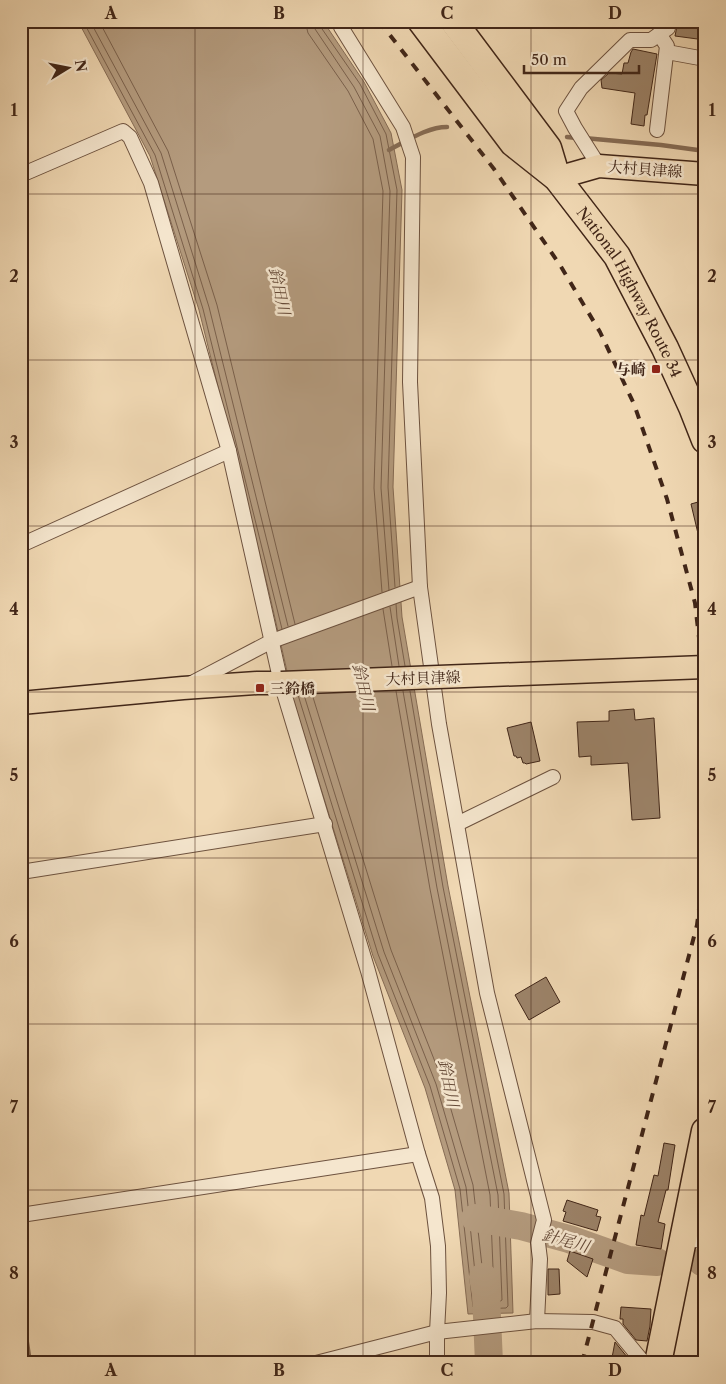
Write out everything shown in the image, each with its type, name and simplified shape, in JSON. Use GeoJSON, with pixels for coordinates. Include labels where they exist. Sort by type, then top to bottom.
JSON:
{"type":"FeatureCollection","features":[{"type":"Feature","properties":{"kind":"highway","name":"National Highway Route 34"},"geometry":{"type":"LineString","coordinates":[[421,21],[513,143],[558,178],[616,256],[665,348],[705,440]]}},
{"type":"Feature","properties":{"kind":"highway","name":"National Highway Route 34"},"geometry":{"type":"LineString","coordinates":[[454,21],[548,148],[558,178]]}},
{"type":"Feature","properties":{"kind":"highway"},"geometry":{"type":"LineString","coordinates":[[658,1363],[694,1240],[705,1130]]}},
{"type":"Feature","properties":{"kind":"main road","name":"大村貝津線"},"geometry":{"type":"LineString","coordinates":[[558,178],[594,158],[705,174]]}},
{"type":"Feature","properties":{"kind":"main road","name":"大村貝津線"},"geometry":{"type":"LineString","coordinates":[[21,703],[257,683],[705,666]]}},
{"type":"Feature","properties":{"kind":"street"},"geometry":{"type":"LineString","coordinates":[[340,21],[341,27],[403,127],[412,149],[410,382],[420,587],[439,724],[487,993],[544,1220],[538,1242],[540,1260],[534,1321]]}},
{"type":"Feature","properties":{"kind":"street"},"geometry":{"type":"LineString","coordinates":[[594,158],[574,128],[566,111],[581,88],[630,40],[651,40],[668,28],[669,21]]}},
{"type":"Feature","properties":{"kind":"street"},"geometry":{"type":"LineString","coordinates":[[657,130],[667,52],[667,46],[659,34]]}},
{"type":"Feature","properties":{"kind":"street"},"geometry":{"type":"LineString","coordinates":[[667,52],[705,59]]}},
{"type":"Feature","properties":{"kind":"street"},"geometry":{"type":"LineString","coordinates":[[21,175],[123,131],[130,137],[151,183],[229,451],[277,639],[281,683],[368,971],[418,1154],[432,1198],[438,1246],[440,1331],[436,1363]]}},
{"type":"Feature","properties":{"kind":"street"},"geometry":{"type":"LineString","coordinates":[[21,545],[229,451]]}},
{"type":"Feature","properties":{"kind":"street"},"geometry":{"type":"LineString","coordinates":[[183,688],[277,639],[420,587]]}},
{"type":"Feature","properties":{"kind":"street"},"geometry":{"type":"LineString","coordinates":[[457,824],[553,777]]}},
{"type":"Feature","properties":{"kind":"street"},"geometry":{"type":"LineString","coordinates":[[21,872],[324,824]]}},
{"type":"Feature","properties":{"kind":"street"},"geometry":{"type":"LineString","coordinates":[[21,1215],[418,1154]]}},
{"type":"Feature","properties":{"kind":"street"},"geometry":{"type":"LineString","coordinates":[[316,1363],[440,1331],[534,1321],[593,1322],[615,1328],[644,1363]]}},
{"type":"Feature","properties":{"kind":"water"},"geometry":{"type":"Polygon","coordinates":[[[78,21],[323,21],[364,82],[391,133],[402,190],[393,487],[402,617],[448,886],[509,1193],[513,1313],[468,1314],[455,1190],[425,1088],[373,956],[294,702],[269,592],[199,310],[150,156],[78,21]]]}},
{"type":"Feature","properties":{"kind":"building"},"geometry":{"type":"Polygon","coordinates":[[[678,21],[705,21],[705,40],[675,36],[678,21]]]}},
{"type":"Feature","properties":{"kind":"building"},"geometry":{"type":"Polygon","coordinates":[[[633,49],[657,54],[644,126],[631,124],[635,93],[602,88],[601,80],[609,73],[622,74],[624,63],[628,63],[633,49]]]}},
{"type":"Feature","properties":{"kind":"building"},"geometry":{"type":"Polygon","coordinates":[[[705,500],[705,542],[700,542],[691,504],[705,500]]]}},
{"type":"Feature","properties":{"kind":"building"},"geometry":{"type":"Polygon","coordinates":[[[634,709],[635,720],[654,718],[660,818],[632,820],[628,763],[591,765],[591,756],[579,757],[577,722],[609,721],[609,711],[634,709]]]}},
{"type":"Feature","properties":{"kind":"building"},"geometry":{"type":"Polygon","coordinates":[[[531,722],[540,761],[526,764],[523,763],[521,757],[517,758],[514,756],[507,728],[531,722]]]}},
{"type":"Feature","properties":{"kind":"building"},"geometry":{"type":"Polygon","coordinates":[[[546,977],[560,1002],[529,1020],[515,995],[546,977]]]}},
{"type":"Feature","properties":{"kind":"building"},"geometry":{"type":"Polygon","coordinates":[[[664,1143],[675,1145],[668,1190],[666,1190],[658,1222],[665,1224],[661,1249],[636,1245],[641,1215],[644,1216],[654,1175],[658,1176],[664,1143]]]}},
{"type":"Feature","properties":{"kind":"building"},"geometry":{"type":"Polygon","coordinates":[[[567,1200],[598,1210],[596,1216],[601,1217],[597,1231],[563,1221],[566,1212],[563,1211],[567,1200]]]}},
{"type":"Feature","properties":{"kind":"building"},"geometry":{"type":"Polygon","coordinates":[[[570,1251],[593,1259],[587,1277],[567,1261],[570,1251]]]}},
{"type":"Feature","properties":{"kind":"building"},"geometry":{"type":"Polygon","coordinates":[[[548,1269],[559,1269],[560,1294],[548,1295],[548,1269]]]}},
{"type":"Feature","properties":{"kind":"building"},"geometry":{"type":"Polygon","coordinates":[[[621,1307],[651,1309],[647,1341],[636,1340],[623,1324],[623,1319],[620,1319],[621,1307]]]}},
{"type":"Feature","properties":{"kind":"building"},"geometry":{"type":"Polygon","coordinates":[[[615,1342],[632,1363],[611,1363],[615,1342]]]}},
{"type":"Feature","properties":{"kind":"waterway"},"geometry":{"type":"LineString","coordinates":[[389,150],[432,129],[447,127]]}},
{"type":"Feature","properties":{"kind":"waterway"},"geometry":{"type":"LineString","coordinates":[[567,137],[577,138]]}},
{"type":"Feature","properties":{"kind":"waterway"},"geometry":{"type":"LineString","coordinates":[[584,138],[705,151]]}},
{"type":"Feature","properties":{"kind":"waterway","name":"針尾川"},"geometry":{"type":"LineString","coordinates":[[475,1218],[521,1226],[569,1239],[628,1260],[657,1262]]}},
{"type":"Feature","properties":{"kind":"waterway","name":"鈴田川"},"geometry":{"type":"LineString","coordinates":[[483,1277],[486,1294],[489,1363]]}},
{"type":"Feature","properties":{"kind":"waterway"},"geometry":{"type":"LineString","coordinates":[[21,1303],[30,1363]]}},
{"type":"Feature","properties":{"kind":"railway"},"geometry":{"type":"LineString","coordinates":[[379,21],[494,169],[560,265],[600,332],[634,404],[667,499],[695,603],[705,690]]}},
{"type":"Feature","properties":{"kind":"railway"},"geometry":{"type":"LineString","coordinates":[[582,1363],[697,925],[705,861]]}},
{"type":"Feature","properties":{"kind":"place","name":"与崎"},"geometry":{"type":"Point","coordinates":[656,369]}},
{"type":"Feature","properties":{"kind":"place","name":"三鈴橋"},"geometry":{"type":"Point","coordinates":[260,688]}}]}
